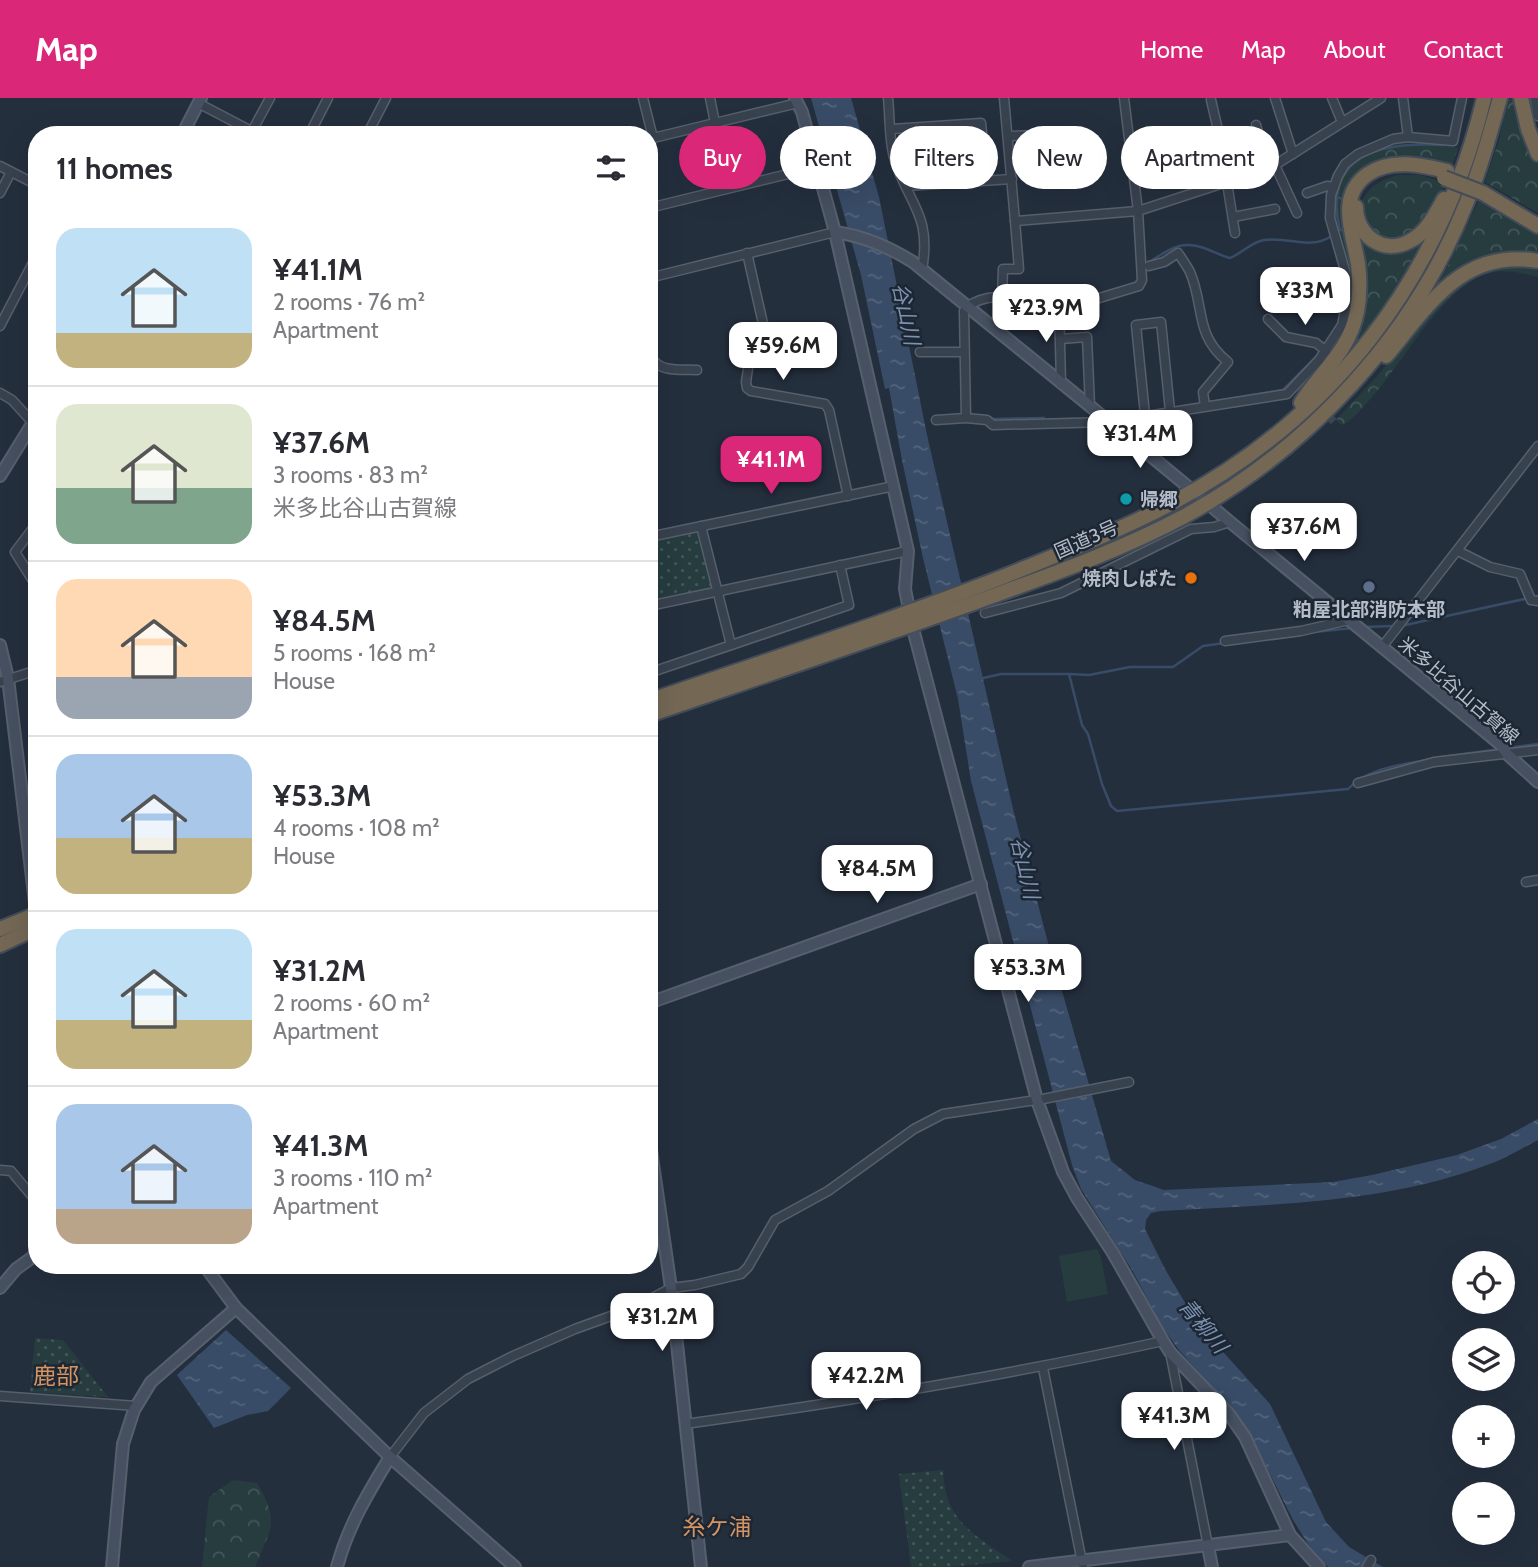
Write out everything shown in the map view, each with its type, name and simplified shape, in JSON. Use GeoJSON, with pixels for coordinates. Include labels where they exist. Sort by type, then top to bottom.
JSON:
{"type":"FeatureCollection","features":[{"type":"Feature","properties":{"kind":"highway","name":"国道3号"},"geometry":{"type":"LineString","coordinates":[[658,698],[918,616],[980,600],[1063,571],[1181,518],[1280,453],[1324,413],[1388,340],[1438,264],[1475,182],[1500,98]]}},
{"type":"Feature","properties":{"kind":"highway"},"geometry":{"type":"LineString","coordinates":[[1521,98],[1528,129],[1538,154]]}},
{"type":"Feature","properties":{"kind":"highway","name":"国道3号"},"geometry":{"type":"LineString","coordinates":[[980,600],[1225,472],[1285,428],[1328,388],[1356,358],[1412,278],[1451,204],[1466,165],[1483,104]]}},
{"type":"Feature","properties":{"kind":"highway"},"geometry":{"type":"LineString","coordinates":[[1446,175],[1403,171],[1372,180],[1358,199],[1356,216],[1362,230],[1371,240],[1387,246],[1409,242],[1423,231],[1450,188],[1483,104]]}},
{"type":"Feature","properties":{"kind":"highway"},"geometry":{"type":"LineString","coordinates":[[1285,428],[1304,398],[1339,355],[1354,324],[1359,280],[1348,211],[1354,190],[1366,176],[1387,167],[1417,165],[1484,190],[1538,218]]}},
{"type":"Feature","properties":{"kind":"highway"},"geometry":{"type":"LineString","coordinates":[[1484,190],[1538,226]]}},
{"type":"Feature","properties":{"kind":"highway"},"geometry":{"type":"LineString","coordinates":[[1350,385],[1380,364],[1432,302],[1462,274],[1498,260],[1538,261]]}},
{"type":"Feature","properties":{"kind":"highway","name":"国道3号"},"geometry":{"type":"LineString","coordinates":[[658,712],[918,616]]}},
{"type":"Feature","properties":{"kind":"highway"},"geometry":{"type":"LineString","coordinates":[[0,929],[28,917]]}},
{"type":"Feature","properties":{"kind":"highway"},"geometry":{"type":"LineString","coordinates":[[0,945],[28,932]]}},
{"type":"Feature","properties":{"kind":"street"},"geometry":{"type":"LineString","coordinates":[[258,126],[270,98]]}},
{"type":"Feature","properties":{"kind":"street"},"geometry":{"type":"LineString","coordinates":[[314,126],[328,98]]}},
{"type":"Feature","properties":{"kind":"street"},"geometry":{"type":"LineString","coordinates":[[372,126],[386,98]]}},
{"type":"Feature","properties":{"kind":"street"},"geometry":{"type":"LineString","coordinates":[[643,98],[649,126]]}},
{"type":"Feature","properties":{"kind":"street"},"geometry":{"type":"LineString","coordinates":[[710,98],[715,123]]}},
{"type":"Feature","properties":{"kind":"street"},"geometry":{"type":"LineString","coordinates":[[888,98],[892,126]]}},
{"type":"Feature","properties":{"kind":"street"},"geometry":{"type":"LineString","coordinates":[[998,180],[1012,179],[1004,98]]}},
{"type":"Feature","properties":{"kind":"street"},"geometry":{"type":"LineString","coordinates":[[966,418],[964,312],[967,307],[980,301],[1002,297],[1012,304],[1096,299],[1139,286],[1142,280],[1138,211],[1124,98]]}},
{"type":"Feature","properties":{"kind":"street"},"geometry":{"type":"LineString","coordinates":[[1275,98],[1293,154]]}},
{"type":"Feature","properties":{"kind":"street"},"geometry":{"type":"LineString","coordinates":[[1332,98],[1342,122]]}},
{"type":"Feature","properties":{"kind":"street"},"geometry":{"type":"LineString","coordinates":[[1279,163],[1381,98]]}},
{"type":"Feature","properties":{"kind":"street"},"geometry":{"type":"LineString","coordinates":[[1403,98],[1408,138]]}},
{"type":"Feature","properties":{"kind":"street"},"geometry":{"type":"LineString","coordinates":[[936,420],[966,418],[988,420],[993,425],[1108,422],[1287,394],[1326,351],[1342,325],[1348,281],[1330,218],[1334,187],[1345,164],[1358,154],[1393,139],[1453,141],[1462,98]]}},
{"type":"Feature","properties":{"kind":"street"},"geometry":{"type":"LineString","coordinates":[[1535,98],[1538,116]]}},
{"type":"Feature","properties":{"kind":"street"},"geometry":{"type":"LineString","coordinates":[[186,126],[199,100],[241,126]]}},
{"type":"Feature","properties":{"kind":"street"},"geometry":{"type":"LineString","coordinates":[[658,136],[796,100],[804,126]]}},
{"type":"Feature","properties":{"kind":"street"},"geometry":{"type":"LineString","coordinates":[[1211,100],[1217,126]]}},
{"type":"Feature","properties":{"kind":"street"},"geometry":{"type":"LineString","coordinates":[[936,126],[981,123],[981,126]]}},
{"type":"Feature","properties":{"kind":"street"},"geometry":{"type":"LineString","coordinates":[[1007,136],[1012,136]]}},
{"type":"Feature","properties":{"kind":"street"},"geometry":{"type":"LineString","coordinates":[[0,166],[28,180]]}},
{"type":"Feature","properties":{"kind":"street"},"geometry":{"type":"LineString","coordinates":[[0,193],[11,172]]}},
{"type":"Feature","properties":{"kind":"street"},"geometry":{"type":"LineString","coordinates":[[658,206],[780,176]]}},
{"type":"Feature","properties":{"kind":"street"},"geometry":{"type":"LineString","coordinates":[[1279,180],[1297,213]]}},
{"type":"Feature","properties":{"kind":"street"},"geometry":{"type":"LineString","coordinates":[[1307,193],[1327,186],[1334,187]]}},
{"type":"Feature","properties":{"kind":"street"},"geometry":{"type":"LineString","coordinates":[[823,189],[908,551],[905,589],[918,616],[981,884],[1040,1100],[1063,1172],[1170,1352],[1199,1380],[1245,1437],[1290,1535],[1319,1567]]}},
{"type":"Feature","properties":{"kind":"street"},"geometry":{"type":"LineString","coordinates":[[908,189],[920,214],[925,235],[922,270]]}},
{"type":"Feature","properties":{"kind":"street"},"geometry":{"type":"LineString","coordinates":[[1002,297],[1003,269],[1019,268],[1013,189]]}},
{"type":"Feature","properties":{"kind":"street"},"geometry":{"type":"LineString","coordinates":[[1016,221],[1138,211],[1205,189]]}},
{"type":"Feature","properties":{"kind":"street"},"geometry":{"type":"LineString","coordinates":[[1228,189],[1235,233]]}},
{"type":"Feature","properties":{"kind":"street"},"geometry":{"type":"LineString","coordinates":[[1233,217],[1275,209]]}},
{"type":"Feature","properties":{"kind":"street"},"geometry":{"type":"LineString","coordinates":[[658,276],[835,232]]}},
{"type":"Feature","properties":{"kind":"street","name":"米多比谷山古賀線"},"geometry":{"type":"LineString","coordinates":[[835,232],[896,251],[922,270],[1151,458],[1194,490],[1500,744],[1507,754],[1538,782]]}},
{"type":"Feature","properties":{"kind":"street"},"geometry":{"type":"LineString","coordinates":[[747,253],[764,328],[751,349],[747,388],[751,391],[825,404],[829,410],[848,496]]}},
{"type":"Feature","properties":{"kind":"street"},"geometry":{"type":"LineString","coordinates":[[1149,266],[1164,262],[1178,253],[1190,272],[1206,337],[1228,362],[1203,392],[1205,406]]}},
{"type":"Feature","properties":{"kind":"street"},"geometry":{"type":"LineString","coordinates":[[0,326],[28,272]]}},
{"type":"Feature","properties":{"kind":"street"},"geometry":{"type":"LineString","coordinates":[[1059,303],[1061,384]]}},
{"type":"Feature","properties":{"kind":"street"},"geometry":{"type":"LineString","coordinates":[[1268,320],[1286,337],[1316,343],[1326,351]]}},
{"type":"Feature","properties":{"kind":"street"},"geometry":{"type":"LineString","coordinates":[[1145,415],[1136,325],[1161,322],[1170,411]]}},
{"type":"Feature","properties":{"kind":"street"},"geometry":{"type":"LineString","coordinates":[[1060,339],[1087,337],[1090,407]]}},
{"type":"Feature","properties":{"kind":"street"},"geometry":{"type":"LineString","coordinates":[[920,352],[964,352]]}},
{"type":"Feature","properties":{"kind":"street"},"geometry":{"type":"LineString","coordinates":[[658,364],[667,369],[697,370]]}},
{"type":"Feature","properties":{"kind":"street"},"geometry":{"type":"LineString","coordinates":[[1298,384],[1305,391]]}},
{"type":"Feature","properties":{"kind":"street"},"geometry":{"type":"LineString","coordinates":[[0,393],[28,415]]}},
{"type":"Feature","properties":{"kind":"street"},"geometry":{"type":"LineString","coordinates":[[0,476],[28,432]]}},
{"type":"Feature","properties":{"kind":"street"},"geometry":{"type":"LineString","coordinates":[[1382,647],[1538,446]]}},
{"type":"Feature","properties":{"kind":"street"},"geometry":{"type":"LineString","coordinates":[[658,535],[894,486]]}},
{"type":"Feature","properties":{"kind":"street"},"geometry":{"type":"LineString","coordinates":[[980,600],[1061,593],[1191,529],[1230,522]]}},
{"type":"Feature","properties":{"kind":"street"},"geometry":{"type":"LineString","coordinates":[[701,526],[731,645]]}},
{"type":"Feature","properties":{"kind":"street"},"geometry":{"type":"LineString","coordinates":[[28,535],[15,552],[28,572]]}},
{"type":"Feature","properties":{"kind":"street"},"geometry":{"type":"LineString","coordinates":[[658,604],[908,551]]}},
{"type":"Feature","properties":{"kind":"street"},"geometry":{"type":"LineString","coordinates":[[1458,551],[1490,567],[1513,570],[1520,574],[1531,600],[1538,601]]}},
{"type":"Feature","properties":{"kind":"street"},"geometry":{"type":"LineString","coordinates":[[658,670],[849,605],[840,565]]}},
{"type":"Feature","properties":{"kind":"street"},"geometry":{"type":"LineString","coordinates":[[1225,640],[1301,631],[1349,620]]}},
{"type":"Feature","properties":{"kind":"street"},"geometry":{"type":"LineString","coordinates":[[0,645],[28,856]]}},
{"type":"Feature","properties":{"kind":"street"},"geometry":{"type":"LineString","coordinates":[[4,680],[28,673]]}},
{"type":"Feature","properties":{"kind":"street"},"geometry":{"type":"LineString","coordinates":[[1358,783],[1434,762],[1538,750]]}},
{"type":"Feature","properties":{"kind":"street"},"geometry":{"type":"LineString","coordinates":[[1526,882],[1538,880]]}},
{"type":"Feature","properties":{"kind":"street"},"geometry":{"type":"LineString","coordinates":[[658,1000],[981,884]]}},
{"type":"Feature","properties":{"kind":"street"},"geometry":{"type":"LineString","coordinates":[[337,1567],[344,1539],[390,1457],[425,1413],[468,1379],[575,1329],[633,1308],[671,1288],[741,1274],[748,1267],[775,1220],[828,1191],[914,1129],[943,1114],[1040,1100],[1129,1082]]}},
{"type":"Feature","properties":{"kind":"street"},"geometry":{"type":"LineString","coordinates":[[0,1170],[11,1171],[28,1191]]}},
{"type":"Feature","properties":{"kind":"street"},"geometry":{"type":"LineString","coordinates":[[658,1198],[671,1288],[701,1567]]}},
{"type":"Feature","properties":{"kind":"street"},"geometry":{"type":"LineString","coordinates":[[0,1288],[16,1269],[28,1260]]}},
{"type":"Feature","properties":{"kind":"street"},"geometry":{"type":"LineString","coordinates":[[211,1274],[236,1308],[390,1457],[515,1567]]}},
{"type":"Feature","properties":{"kind":"street"},"geometry":{"type":"LineString","coordinates":[[112,1567],[122,1444],[136,1405],[151,1382],[236,1308]]}},
{"type":"Feature","properties":{"kind":"street"},"geometry":{"type":"LineString","coordinates":[[685,1424],[1043,1368],[1163,1341]]}},
{"type":"Feature","properties":{"kind":"street"},"geometry":{"type":"LineString","coordinates":[[1170,1352],[1212,1567]]}},
{"type":"Feature","properties":{"kind":"street"},"geometry":{"type":"LineString","coordinates":[[1043,1368],[1083,1564]]}},
{"type":"Feature","properties":{"kind":"street"},"geometry":{"type":"LineString","coordinates":[[0,1396],[136,1405]]}},
{"type":"Feature","properties":{"kind":"street"},"geometry":{"type":"LineString","coordinates":[[1029,1567],[1083,1564],[1290,1535]]}},
{"type":"Feature","properties":{"kind":"green space"},"geometry":{"type":"Polygon","coordinates":[[[1508,98],[1518,98],[1538,160],[1538,213],[1485,182],[1499,140],[1508,98]]]}},
{"type":"Feature","properties":{"kind":"green space"},"geometry":{"type":"Polygon","coordinates":[[[1404,142],[1444,144],[1458,148],[1451,169],[1434,163],[1358,179],[1355,277],[1351,276],[1335,218],[1337,187],[1343,175],[1362,156],[1404,142]]]}},
{"type":"Feature","properties":{"kind":"green space"},"geometry":{"type":"Polygon","coordinates":[[[1398,175],[1420,175],[1446,183],[1431,213],[1415,233],[1396,242],[1382,239],[1365,227],[1361,204],[1367,193],[1376,185],[1398,175]]]}},
{"type":"Feature","properties":{"kind":"green space"},"geometry":{"type":"Polygon","coordinates":[[[1481,196],[1538,229],[1538,258],[1507,255],[1427,301],[1449,264],[1481,196]]]}},
{"type":"Feature","properties":{"kind":"green space"},"geometry":{"type":"Polygon","coordinates":[[[1353,230],[1376,247],[1426,232],[1413,264],[1392,301],[1342,361],[1353,337],[1353,230]]]}},
{"type":"Feature","properties":{"kind":"green space"},"geometry":{"type":"Polygon","coordinates":[[[1497,264],[1538,264],[1538,277],[1502,271],[1473,280],[1441,308],[1359,412],[1342,425],[1336,420],[1379,374],[1429,310],[1452,286],[1497,264]]]}},
{"type":"Feature","properties":{"kind":"green space"},"geometry":{"type":"Polygon","coordinates":[[[694,531],[699,533],[712,586],[710,589],[658,600],[658,539],[694,531]]]}},
{"type":"Feature","properties":{"kind":"green space"},"geometry":{"type":"Polygon","coordinates":[[[1097,1249],[1108,1294],[1067,1302],[1059,1256],[1097,1249]]]}},
{"type":"Feature","properties":{"kind":"green space"},"geometry":{"type":"Polygon","coordinates":[[[35,1338],[63,1340],[108,1397],[30,1392],[35,1338]]]}},
{"type":"Feature","properties":{"kind":"green space"},"geometry":{"type":"Polygon","coordinates":[[[943,1470],[949,1502],[956,1515],[974,1534],[1012,1561],[949,1567],[911,1567],[899,1474],[943,1470]]]}},
{"type":"Feature","properties":{"kind":"green space"},"geometry":{"type":"Polygon","coordinates":[[[233,1480],[257,1483],[269,1507],[269,1534],[255,1567],[202,1567],[209,1497],[233,1480]]]}},
{"type":"Feature","properties":{"kind":"water"},"geometry":{"type":"Polygon","coordinates":[[[811,98],[851,98],[859,126],[819,126],[811,98]]]}},
{"type":"Feature","properties":{"kind":"water","name":"谷山川"},"geometry":{"type":"Polygon","coordinates":[[[876,186],[927,435],[1013,809],[1047,939],[1111,1161],[1135,1180],[1164,1190],[1333,1182],[1457,1155],[1501,1139],[1538,1119],[1538,1140],[1501,1160],[1455,1176],[1330,1200],[1161,1211],[1151,1213],[1146,1220],[1145,1229],[1197,1323],[1270,1404],[1326,1522],[1349,1547],[1383,1567],[1328,1567],[1308,1544],[1249,1432],[1163,1328],[1132,1270],[1081,1189],[1072,1165],[971,781],[958,699],[923,558],[889,388],[885,389],[861,275],[837,189],[876,189],[876,186]]]}},
{"type":"Feature","properties":{"kind":"water"},"geometry":{"type":"Polygon","coordinates":[[[226,1330],[291,1388],[268,1411],[247,1415],[214,1428],[177,1375],[226,1330]]]}},
{"type":"Feature","properties":{"kind":"waterway"},"geometry":{"type":"LineString","coordinates":[[1340,230],[1337,204],[1340,184],[1348,168],[1379,150],[1399,146],[1443,145]]}},
{"type":"Feature","properties":{"kind":"waterway"},"geometry":{"type":"LineString","coordinates":[[1147,263],[1167,251],[1187,245],[1230,258],[1264,240],[1306,243],[1330,237]]}},
{"type":"Feature","properties":{"kind":"waterway"},"geometry":{"type":"LineString","coordinates":[[1211,402],[1283,390],[1319,354]]}},
{"type":"Feature","properties":{"kind":"waterway"},"geometry":{"type":"LineString","coordinates":[[993,419],[1044,418]]}},
{"type":"Feature","properties":{"kind":"waterway"},"geometry":{"type":"LineString","coordinates":[[1401,626],[1538,596]]}},
{"type":"Feature","properties":{"kind":"waterway"},"geometry":{"type":"LineString","coordinates":[[1363,627],[1394,626]]}},
{"type":"Feature","properties":{"kind":"waterway"},"geometry":{"type":"LineString","coordinates":[[1314,632],[1353,628]]}},
{"type":"Feature","properties":{"kind":"waterway"},"geometry":{"type":"LineString","coordinates":[[1070,674],[1089,675],[1130,667],[1173,667],[1203,646],[1224,643]]}},
{"type":"Feature","properties":{"kind":"waterway"},"geometry":{"type":"LineString","coordinates":[[979,679],[1001,674],[1069,674],[1082,725],[1088,734],[1102,784],[1111,806],[1117,811],[1348,789],[1375,772],[1427,760]]}},
{"type":"Feature","properties":{"kind":"waterway"},"geometry":{"type":"LineString","coordinates":[[1507,748],[1538,744]]}},
{"type":"Feature","properties":{"kind":"waterway"},"geometry":{"type":"LineString","coordinates":[[1441,757],[1500,749]]}},
{"type":"Feature","properties":{"kind":"tunnel"},"geometry":{"type":"LineString","coordinates":[[1312,398],[1336,424]]}},
{"type":"Feature","properties":{"kind":"place","name":"帰郷"},"geometry":{"type":"Point","coordinates":[1126,499]}},
{"type":"Feature","properties":{"kind":"place","name":"焼肉しばた"},"geometry":{"type":"Point","coordinates":[1191,578]}},
{"type":"Feature","properties":{"kind":"place","name":"粕屋北部消防本部"},"geometry":{"type":"Point","coordinates":[1369,587]}},
{"type":"Feature","properties":{"kind":"district","name":"鹿部"},"geometry":{"type":"Point","coordinates":[56,1376]}},
{"type":"Feature","properties":{"kind":"district","name":"糸ケ浦"},"geometry":{"type":"Point","coordinates":[717,1527]}},
{"type":"Feature","properties":{"kind":"water label","name":"青柳川"},"geometry":{"type":"Point","coordinates":[1203,1326]}}]}
